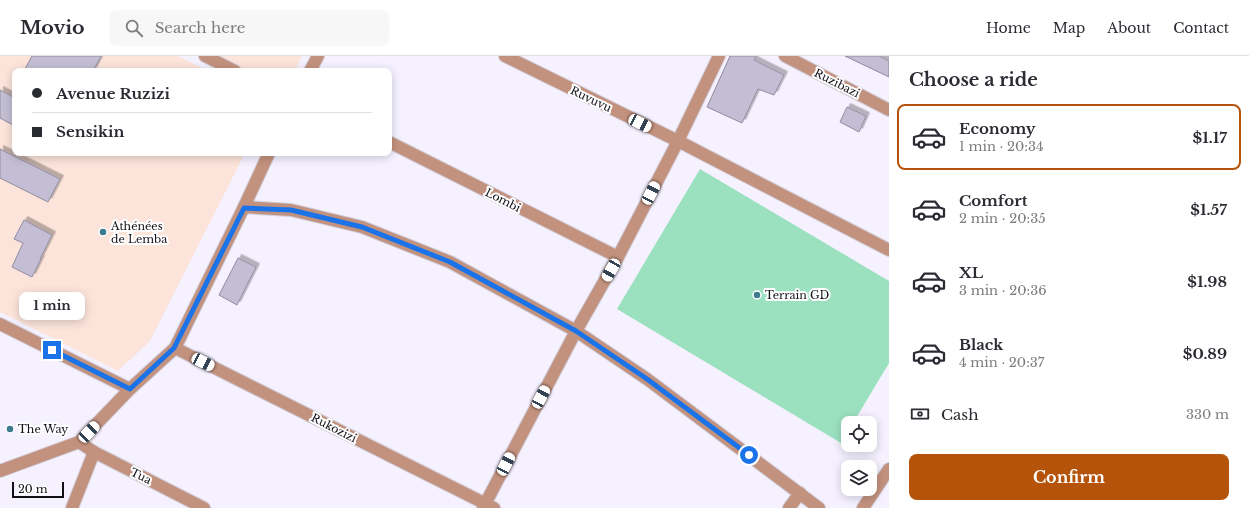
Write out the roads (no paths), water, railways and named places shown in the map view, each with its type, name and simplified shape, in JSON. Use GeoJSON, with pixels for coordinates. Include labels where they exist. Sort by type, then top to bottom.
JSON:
{"type":"FeatureCollection","features":[{"type":"Feature","properties":{"kind":"street"},"geometry":{"type":"LineString","coordinates":[[205,56],[229,68]]}},
{"type":"Feature","properties":{"kind":"street"},"geometry":{"type":"LineString","coordinates":[[312,68],[318,56]]}},
{"type":"Feature","properties":{"kind":"street","name":"Ruvuvu"},"geometry":{"type":"LineString","coordinates":[[505,56],[678,141],[889,250]]}},
{"type":"Feature","properties":{"kind":"street"},"geometry":{"type":"LineString","coordinates":[[487,506],[576,331],[618,257],[678,141],[719,56]]}},
{"type":"Feature","properties":{"kind":"street","name":"Ruzibazi"},"geometry":{"type":"LineString","coordinates":[[785,56],[889,110]]}},
{"type":"Feature","properties":{"kind":"street","name":"Lombi"},"geometry":{"type":"LineString","coordinates":[[392,144],[618,257]]}},
{"type":"Feature","properties":{"kind":"street"},"geometry":{"type":"LineString","coordinates":[[1,469],[79,442],[130,389],[174,348],[244,208],[268,156]]}},
{"type":"Feature","properties":{"kind":"street"},"geometry":{"type":"LineString","coordinates":[[244,208],[291,210],[362,227],[450,262],[576,331],[647,379],[819,508]]}},
{"type":"Feature","properties":{"kind":"street"},"geometry":{"type":"LineString","coordinates":[[0,324],[130,389]]}},
{"type":"Feature","properties":{"kind":"street","name":"Rukozizi"},"geometry":{"type":"LineString","coordinates":[[174,348],[487,506]]}},
{"type":"Feature","properties":{"kind":"street","name":"Tua"},"geometry":{"type":"LineString","coordinates":[[79,442],[94,452],[204,508]]}},
{"type":"Feature","properties":{"kind":"street"},"geometry":{"type":"LineString","coordinates":[[72,508],[94,452]]}},
{"type":"Feature","properties":{"kind":"street"},"geometry":{"type":"LineString","coordinates":[[862,508],[889,469]]}},
{"type":"Feature","properties":{"kind":"street"},"geometry":{"type":"LineString","coordinates":[[789,508],[800,493]]}},
{"type":"Feature","properties":{"kind":"place","name":"Athénées de Lemba"},"geometry":{"type":"Point","coordinates":[103,232]}},
{"type":"Feature","properties":{"kind":"place","name":"Terrain GD"},"geometry":{"type":"Point","coordinates":[757,295]}},
{"type":"Feature","properties":{"kind":"place","name":"The Way"},"geometry":{"type":"Point","coordinates":[10,429]}}]}
